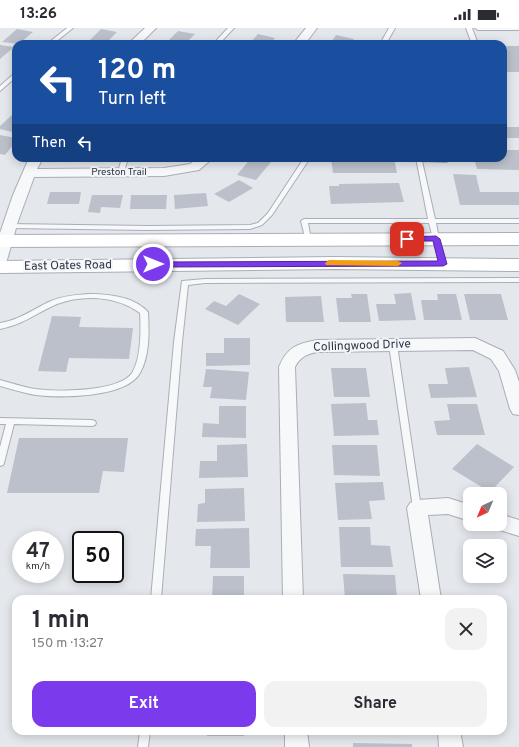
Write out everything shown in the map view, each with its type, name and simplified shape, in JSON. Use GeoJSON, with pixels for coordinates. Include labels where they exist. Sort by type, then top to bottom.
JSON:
{"type":"FeatureCollection","features":[{"type":"Feature","properties":{"kind":"main road"},"geometry":{"type":"LineString","coordinates":[[434,230],[443,264]]}},
{"type":"Feature","properties":{"kind":"main road"},"geometry":{"type":"LineString","coordinates":[[4,236],[308,240],[434,230],[519,239]]}},
{"type":"Feature","properties":{"kind":"main road","name":"East Oates Road"},"geometry":{"type":"LineString","coordinates":[[0,267],[302,263],[519,265]]}},
{"type":"Feature","properties":{"kind":"street"},"geometry":{"type":"LineString","coordinates":[[138,40],[151,28]]}},
{"type":"Feature","properties":{"kind":"street"},"geometry":{"type":"LineString","coordinates":[[302,40],[312,28]]}},
{"type":"Feature","properties":{"kind":"street"},"geometry":{"type":"LineString","coordinates":[[0,260],[4,236],[34,162]]}},
{"type":"Feature","properties":{"kind":"street","name":"Preston Trail"},"geometry":{"type":"LineString","coordinates":[[29,173],[164,172],[194,167],[201,162]]}},
{"type":"Feature","properties":{"kind":"street","name":"Collingwood Drive"},"geometry":{"type":"LineString","coordinates":[[293,595],[287,367],[290,358],[298,351],[317,346],[475,344],[497,355],[507,370],[519,409]]}},
{"type":"Feature","properties":{"kind":"street"},"geometry":{"type":"LineString","coordinates":[[430,595],[417,508],[448,506],[463,511]]}},
{"type":"Feature","properties":{"kind":"street"},"geometry":{"type":"LineString","coordinates":[[507,524],[519,528]]}},
{"type":"Feature","properties":{"kind":"street"},"geometry":{"type":"LineString","coordinates":[[296,735],[297,747]]}},
{"type":"Feature","properties":{"kind":"street"},"geometry":{"type":"LineString","coordinates":[[450,735],[451,747]]}},
{"type":"Feature","properties":{"kind":"lane"},"geometry":{"type":"LineString","coordinates":[[55,40],[70,28]]}},
{"type":"Feature","properties":{"kind":"lane"},"geometry":{"type":"LineString","coordinates":[[220,40],[231,28]]}},
{"type":"Feature","properties":{"kind":"lane"},"geometry":{"type":"LineString","coordinates":[[385,40],[392,28]]}},
{"type":"Feature","properties":{"kind":"lane"},"geometry":{"type":"LineString","coordinates":[[470,28],[474,40]]}},
{"type":"Feature","properties":{"kind":"lane"},"geometry":{"type":"LineString","coordinates":[[478,28],[519,28]]}},
{"type":"Feature","properties":{"kind":"lane"},"geometry":{"type":"LineString","coordinates":[[0,89],[12,78]]}},
{"type":"Feature","properties":{"kind":"lane"},"geometry":{"type":"LineString","coordinates":[[121,172],[124,162]]}},
{"type":"Feature","properties":{"kind":"lane"},"geometry":{"type":"LineString","coordinates":[[4,236],[148,228],[250,227],[260,224],[270,214],[304,162]]}},
{"type":"Feature","properties":{"kind":"lane"},"geometry":{"type":"LineString","coordinates":[[418,162],[434,230],[519,221]]}},
{"type":"Feature","properties":{"kind":"lane"},"geometry":{"type":"LineString","coordinates":[[156,595],[178,342],[185,283],[205,281],[519,280]]}},
{"type":"Feature","properties":{"kind":"lane"},"geometry":{"type":"LineString","coordinates":[[0,326],[16,323],[55,303],[70,298],[105,297],[125,300],[139,307],[144,312],[145,333],[142,355],[134,377],[122,385],[105,390],[64,393],[36,392],[0,383]]}},
{"type":"Feature","properties":{"kind":"lane"},"geometry":{"type":"LineString","coordinates":[[393,345],[417,508]]}},
{"type":"Feature","properties":{"kind":"lane"},"geometry":{"type":"LineString","coordinates":[[0,421],[92,423]]}},
{"type":"Feature","properties":{"kind":"lane"},"geometry":{"type":"LineString","coordinates":[[0,463],[11,421]]}},
{"type":"Feature","properties":{"kind":"lane"},"geometry":{"type":"LineString","coordinates":[[143,747],[144,735]]}},
{"type":"Feature","properties":{"kind":"building"},"geometry":{"type":"Polygon","coordinates":[[[17,29],[33,32],[24,40],[12,40],[12,43],[2,42],[17,29]]]}},
{"type":"Feature","properties":{"kind":"building"},"geometry":{"type":"Polygon","coordinates":[[[101,29],[117,32],[109,40],[90,40],[101,29]]]}},
{"type":"Feature","properties":{"kind":"building"},"geometry":{"type":"Polygon","coordinates":[[[178,31],[195,34],[189,40],[169,40],[178,31]]]}},
{"type":"Feature","properties":{"kind":"building"},"geometry":{"type":"Polygon","coordinates":[[[258,34],[275,38],[273,40],[253,40],[258,34]]]}},
{"type":"Feature","properties":{"kind":"building"},"geometry":{"type":"Polygon","coordinates":[[[336,35],[354,39],[353,40],[333,40],[336,35]]]}},
{"type":"Feature","properties":{"kind":"building"},"geometry":{"type":"Polygon","coordinates":[[[0,45],[12,47],[12,49],[0,59],[0,45]]]}},
{"type":"Feature","properties":{"kind":"building"},"geometry":{"type":"Polygon","coordinates":[[[507,46],[519,46],[519,72],[507,72],[507,46]]]}},
{"type":"Feature","properties":{"kind":"building"},"geometry":{"type":"Polygon","coordinates":[[[12,115],[12,132],[0,129],[0,126],[12,115]]]}},
{"type":"Feature","properties":{"kind":"building"},"geometry":{"type":"Polygon","coordinates":[[[507,127],[519,127],[519,138],[507,138],[507,127]]]}},
{"type":"Feature","properties":{"kind":"building"},"geometry":{"type":"Polygon","coordinates":[[[0,135],[12,137],[12,146],[5,155],[0,154],[0,135]]]}},
{"type":"Feature","properties":{"kind":"building"},"geometry":{"type":"Polygon","coordinates":[[[507,150],[519,150],[519,170],[477,169],[475,162],[507,162],[507,150]]]}},
{"type":"Feature","properties":{"kind":"building"},"geometry":{"type":"Polygon","coordinates":[[[248,162],[271,162],[256,180],[237,175],[248,162]]]}},
{"type":"Feature","properties":{"kind":"building"},"geometry":{"type":"Polygon","coordinates":[[[332,162],[395,162],[397,173],[333,173],[332,162]]]}},
{"type":"Feature","properties":{"kind":"building"},"geometry":{"type":"Polygon","coordinates":[[[453,174],[476,175],[480,192],[519,192],[519,205],[460,205],[453,174]]]}},
{"type":"Feature","properties":{"kind":"building"},"geometry":{"type":"Polygon","coordinates":[[[239,180],[253,188],[229,202],[214,194],[239,180]]]}},
{"type":"Feature","properties":{"kind":"building"},"geometry":{"type":"Polygon","coordinates":[[[399,183],[404,202],[331,204],[329,186],[339,186],[339,184],[399,183]]]}},
{"type":"Feature","properties":{"kind":"building"},"geometry":{"type":"Polygon","coordinates":[[[50,192],[81,192],[79,204],[47,204],[50,192]]]}},
{"type":"Feature","properties":{"kind":"building"},"geometry":{"type":"Polygon","coordinates":[[[206,193],[208,206],[175,209],[174,195],[206,193]]]}},
{"type":"Feature","properties":{"kind":"building"},"geometry":{"type":"Polygon","coordinates":[[[92,195],[123,195],[120,208],[101,207],[100,213],[88,212],[92,195]]]}},
{"type":"Feature","properties":{"kind":"building"},"geometry":{"type":"Polygon","coordinates":[[[131,195],[167,195],[166,209],[130,209],[131,195]]]}},
{"type":"Feature","properties":{"kind":"building"},"geometry":{"type":"Polygon","coordinates":[[[411,293],[416,320],[379,321],[376,304],[396,304],[394,294],[411,293]]]}},
{"type":"Feature","properties":{"kind":"building"},"geometry":{"type":"Polygon","coordinates":[[[239,294],[260,304],[238,325],[205,309],[214,301],[226,306],[239,294]]]}},
{"type":"Feature","properties":{"kind":"building"},"geometry":{"type":"Polygon","coordinates":[[[351,294],[367,294],[371,322],[339,322],[336,298],[352,298],[351,294]]]}},
{"type":"Feature","properties":{"kind":"building"},"geometry":{"type":"Polygon","coordinates":[[[437,294],[456,294],[462,320],[424,320],[421,300],[438,300],[437,294]]]}},
{"type":"Feature","properties":{"kind":"building"},"geometry":{"type":"Polygon","coordinates":[[[464,294],[501,294],[508,320],[470,320],[464,294]]]}},
{"type":"Feature","properties":{"kind":"building"},"geometry":{"type":"Polygon","coordinates":[[[321,296],[324,322],[286,322],[285,297],[321,296]]]}},
{"type":"Feature","properties":{"kind":"building"},"geometry":{"type":"Polygon","coordinates":[[[52,316],[81,317],[79,327],[133,328],[129,359],[69,358],[66,372],[38,371],[52,316]]]}},
{"type":"Feature","properties":{"kind":"building"},"geometry":{"type":"Polygon","coordinates":[[[224,338],[250,338],[250,365],[206,366],[206,353],[224,353],[224,338]]]}},
{"type":"Feature","properties":{"kind":"building"},"geometry":{"type":"Polygon","coordinates":[[[469,367],[477,397],[431,398],[428,384],[448,384],[445,368],[469,367]]]}},
{"type":"Feature","properties":{"kind":"building"},"geometry":{"type":"Polygon","coordinates":[[[331,368],[366,368],[370,397],[334,397],[331,368]]]}},
{"type":"Feature","properties":{"kind":"building"},"geometry":{"type":"Polygon","coordinates":[[[206,369],[249,372],[246,400],[210,398],[212,387],[203,387],[206,369]]]}},
{"type":"Feature","properties":{"kind":"building"},"geometry":{"type":"Polygon","coordinates":[[[366,403],[368,420],[377,420],[379,435],[334,436],[331,404],[366,403]]]}},
{"type":"Feature","properties":{"kind":"building"},"geometry":{"type":"Polygon","coordinates":[[[447,404],[477,404],[485,435],[437,435],[434,421],[450,420],[447,404]]]}},
{"type":"Feature","properties":{"kind":"building"},"geometry":{"type":"Polygon","coordinates":[[[219,406],[246,406],[246,438],[202,437],[203,423],[219,424],[219,406]]]}},
{"type":"Feature","properties":{"kind":"building"},"geometry":{"type":"Polygon","coordinates":[[[19,438],[128,438],[124,472],[103,471],[99,493],[7,493],[19,438]]]}},
{"type":"Feature","properties":{"kind":"building"},"geometry":{"type":"Polygon","coordinates":[[[247,444],[248,477],[199,478],[200,461],[217,461],[217,445],[247,444]]]}},
{"type":"Feature","properties":{"kind":"building"},"geometry":{"type":"Polygon","coordinates":[[[477,444],[514,467],[495,487],[482,487],[452,469],[477,444]]]}},
{"type":"Feature","properties":{"kind":"building"},"geometry":{"type":"Polygon","coordinates":[[[332,445],[377,445],[380,476],[334,475],[332,445]]]}},
{"type":"Feature","properties":{"kind":"building"},"geometry":{"type":"Polygon","coordinates":[[[383,482],[385,500],[369,501],[372,519],[338,520],[335,483],[383,482]]]}},
{"type":"Feature","properties":{"kind":"building"},"geometry":{"type":"Polygon","coordinates":[[[244,488],[245,521],[197,522],[198,504],[205,503],[205,489],[244,488]]]}},
{"type":"Feature","properties":{"kind":"building"},"geometry":{"type":"Polygon","coordinates":[[[339,527],[370,527],[371,545],[390,546],[393,567],[341,567],[339,527]]]}},
{"type":"Feature","properties":{"kind":"building"},"geometry":{"type":"Polygon","coordinates":[[[249,528],[250,568],[210,568],[211,546],[195,546],[196,529],[249,528]]]}},
{"type":"Feature","properties":{"kind":"building"},"geometry":{"type":"Polygon","coordinates":[[[343,574],[395,575],[397,595],[345,595],[343,574]]]}},
{"type":"Feature","properties":{"kind":"building"},"geometry":{"type":"Polygon","coordinates":[[[213,576],[244,576],[244,595],[212,595],[213,576]]]}},
{"type":"Feature","properties":{"kind":"building"},"geometry":{"type":"Polygon","coordinates":[[[207,735],[244,735],[244,736],[207,735]]]}},
{"type":"Feature","properties":{"kind":"building"},"geometry":{"type":"Polygon","coordinates":[[[353,743],[412,744],[412,747],[353,747],[353,743]]]}},
{"type":"Feature","properties":{"kind":"slow traffic"},"geometry":{"type":"LineString","coordinates":[[329,263],[398,263]]}},
{"type":"Feature","properties":{"kind":"route"},"geometry":{"type":"LineString","coordinates":[[153,264],[443,264],[436,239],[407,239]]}}]}
